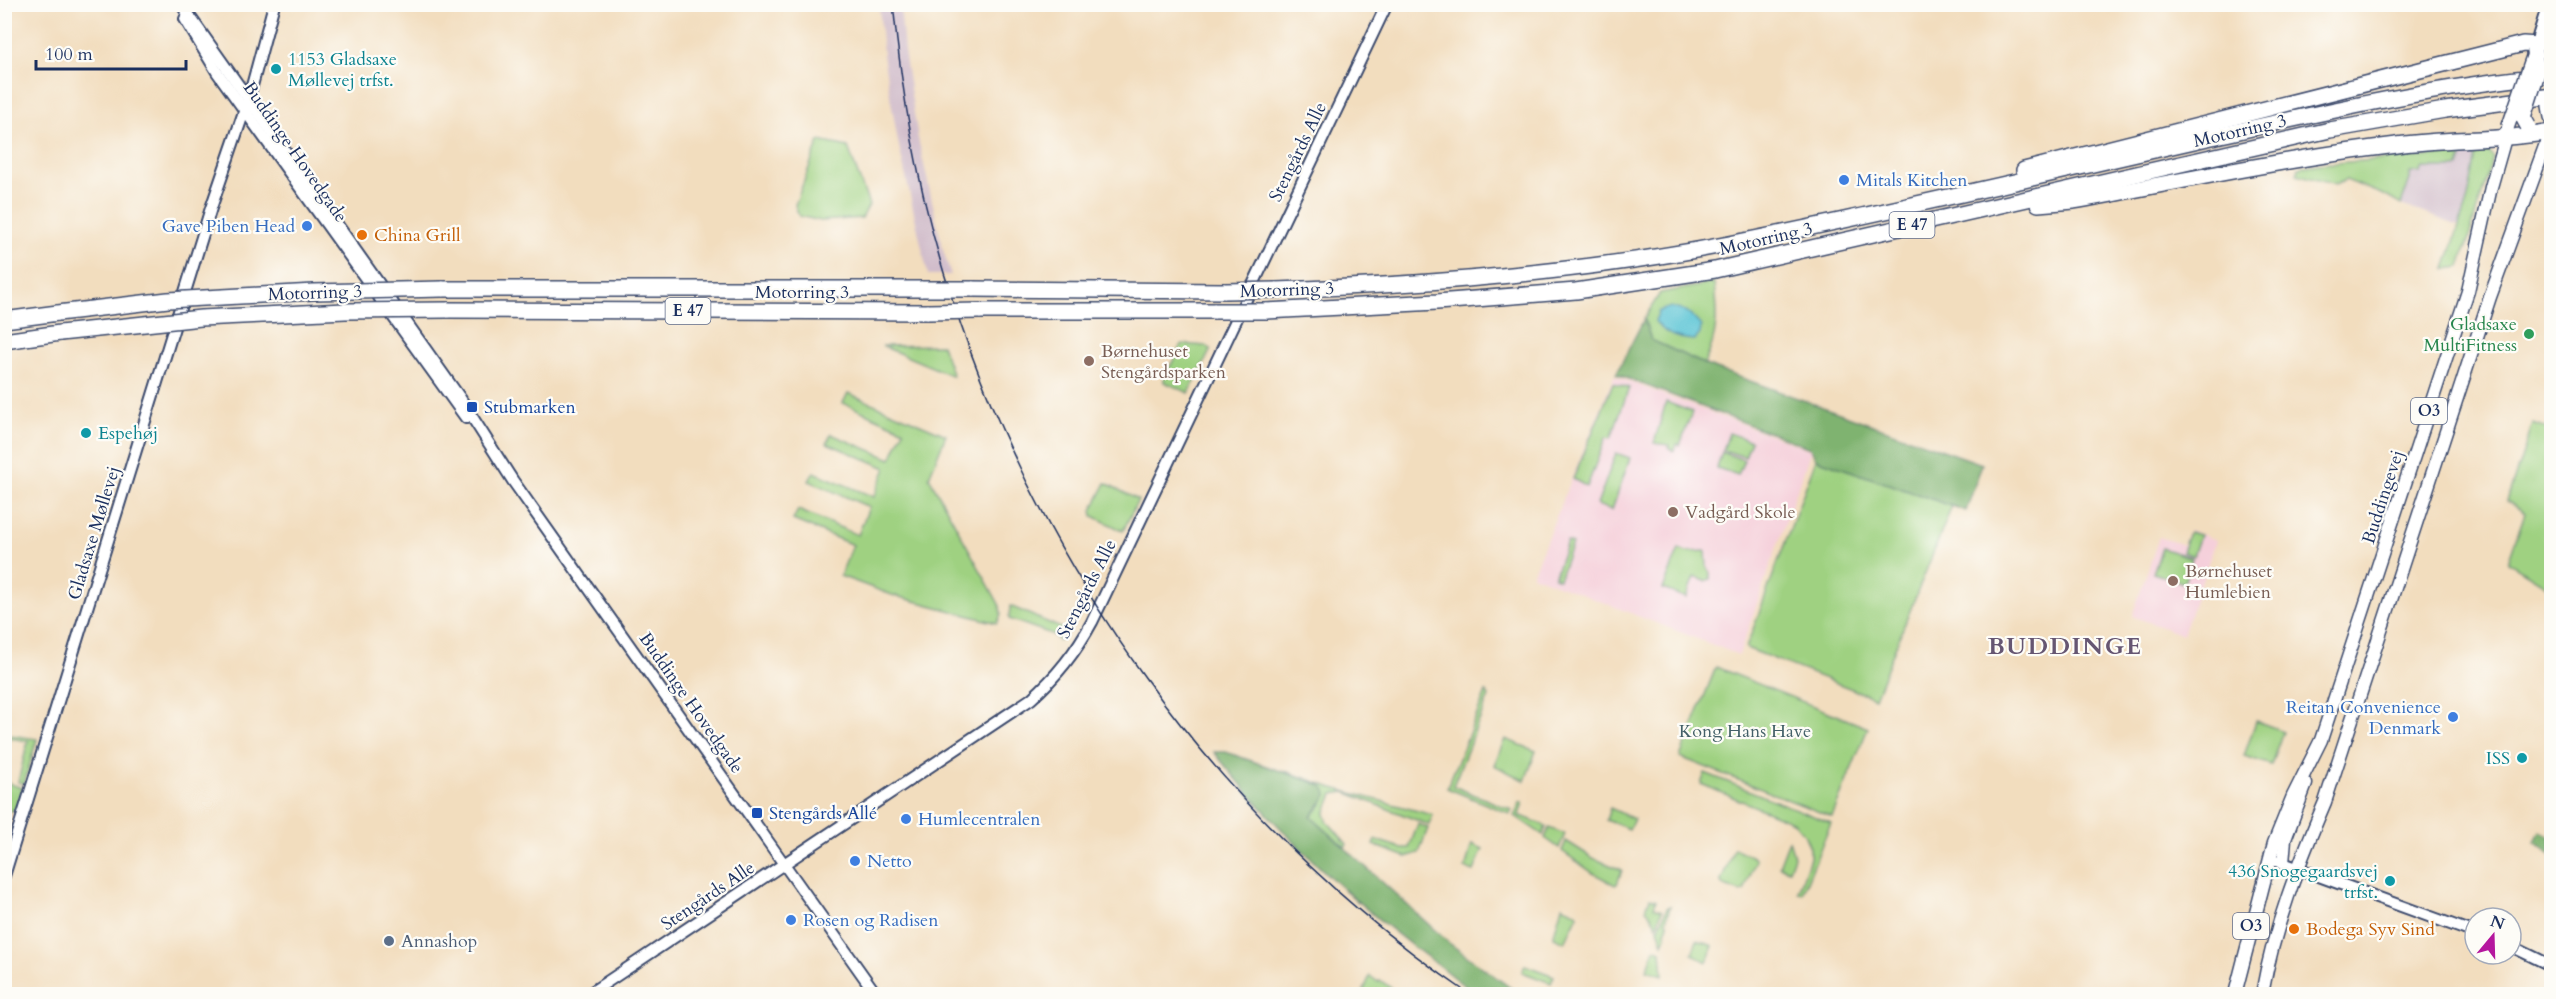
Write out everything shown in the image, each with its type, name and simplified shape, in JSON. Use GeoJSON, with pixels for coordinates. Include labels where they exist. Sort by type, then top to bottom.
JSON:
{"type":"FeatureCollection","features":[{"type":"Feature","properties":{"kind":"highway"},"geometry":{"type":"LineString","coordinates":[[1939,198],[2047,162],[2523,44],[2545,46],[2523,117],[2528,126],[2551,131]]}},
{"type":"Feature","properties":{"kind":"highway","name":"Motorring 3"},"geometry":{"type":"LineString","coordinates":[[4,320],[168,300],[314,292],[442,289],[1225,291],[1409,284],[1607,264],[1727,244],[2358,105],[2509,79],[2552,75]]}},
{"type":"Feature","properties":{"kind":"highway"},"geometry":{"type":"LineString","coordinates":[[2552,98],[2550,106],[2552,117]]}},
{"type":"Feature","properties":{"kind":"highway","name":"Motorring 3"},"geometry":{"type":"LineString","coordinates":[[4,341],[201,318],[345,311],[1266,311],[1437,302],[1587,289],[1715,270],[2330,130],[2445,110],[2552,98]]}},
{"type":"Feature","properties":{"kind":"highway"},"geometry":{"type":"LineString","coordinates":[[1982,209],[2074,201],[2303,159],[2399,144],[2507,132],[2551,131]]}},
{"type":"Feature","properties":{"kind":"main road","name":"Buddingevej"},"geometry":{"type":"LineString","coordinates":[[2235,994],[2270,858],[2293,796],[2316,752],[2468,291],[2491,187],[2507,132],[2545,46]]}},
{"type":"Feature","properties":{"kind":"main road","name":"O3"},"geometry":{"type":"LineString","coordinates":[[2262,994],[2276,929],[2297,868],[2325,802],[2490,297],[2551,131]]}},
{"type":"Feature","properties":{"kind":"main road"},"geometry":{"type":"LineString","coordinates":[[2283,863],[2285,839],[2316,752]]}},
{"type":"Feature","properties":{"kind":"street","name":"Buddinge Hovedgade"},"geometry":{"type":"LineString","coordinates":[[176,4],[217,72],[247,102]]}},
{"type":"Feature","properties":{"kind":"street","name":"Buddinge Hovedgade"},"geometry":{"type":"LineString","coordinates":[[181,4],[247,102],[480,430],[513,481],[876,994]]}},
{"type":"Feature","properties":{"kind":"street","name":"Gladsaxe Møllevej"},"geometry":{"type":"LineString","coordinates":[[4,876],[211,208],[247,102],[274,4]]}},
{"type":"Feature","properties":{"kind":"street","name":"Stengårds Alle"},"geometry":{"type":"LineString","coordinates":[[590,994],[1031,699],[1058,672],[1082,640],[1388,4]]}},
{"type":"Feature","properties":{"kind":"street","name":"Buddingevej"},"geometry":{"type":"LineString","coordinates":[[2545,46],[2548,4]]}},
{"type":"Feature","properties":{"kind":"street"},"geometry":{"type":"LineString","coordinates":[[2270,858],[2463,929]]}},
{"type":"Feature","properties":{"kind":"street"},"geometry":{"type":"LineString","coordinates":[[2523,952],[2552,966]]}},
{"type":"Feature","properties":{"kind":"shaded area"},"geometry":{"type":"Polygon","coordinates":[[[879,5],[900,5],[904,51],[918,138],[943,250],[951,275],[928,275],[898,142],[883,55],[879,5]]]}},
{"type":"Feature","properties":{"kind":"shaded area"},"geometry":{"type":"Polygon","coordinates":[[[2463,155],[2477,155],[2468,198],[2459,226],[2401,205],[2410,173],[2423,168],[2459,168],[2463,155]]]}},
{"type":"Feature","properties":{"kind":"shaded area","name":"Vadgård Skole"},"geometry":{"type":"Polygon","coordinates":[[[1614,376],[1811,450],[1739,655],[1532,575],[1614,376]]]}},
{"type":"Feature","properties":{"kind":"shaded area","name":"Børnehuset Humlebien"},"geometry":{"type":"Polygon","coordinates":[[[2189,530],[2216,540],[2183,635],[2132,616],[2159,537],[2183,545],[2189,530]]]}},
{"type":"Feature","properties":{"kind":"green space"},"geometry":{"type":"Polygon","coordinates":[[[819,141],[848,147],[869,205],[862,218],[821,221],[799,216],[795,205],[819,141]]]}},
{"type":"Feature","properties":{"kind":"green space"},"geometry":{"type":"Polygon","coordinates":[[[2489,152],[2493,157],[2460,267],[2445,269],[2468,198],[2476,155],[2463,155],[2459,168],[2423,168],[2420,173],[2410,173],[2401,205],[2386,196],[2346,180],[2335,185],[2297,174],[2299,167],[2319,164],[2489,152]]]}},
{"type":"Feature","properties":{"kind":"green space"},"geometry":{"type":"Polygon","coordinates":[[[1714,283],[1715,334],[1704,364],[1651,340],[1644,319],[1660,293],[1714,283]]]}},
{"type":"Feature","properties":{"kind":"green space"},"geometry":{"type":"Polygon","coordinates":[[[1644,319],[1651,340],[1708,366],[1982,464],[1966,511],[1816,459],[1810,448],[1616,374],[1644,319]]]}},
{"type":"Feature","properties":{"kind":"green space"},"geometry":{"type":"Polygon","coordinates":[[[1182,344],[1206,346],[1211,349],[1189,393],[1164,382],[1182,344]]]}},
{"type":"Feature","properties":{"kind":"green space"},"geometry":{"type":"Polygon","coordinates":[[[942,345],[953,376],[882,346],[942,345]]]}},
{"type":"Feature","properties":{"kind":"green space"},"geometry":{"type":"Polygon","coordinates":[[[1613,383],[1629,388],[1611,438],[1606,437],[1587,487],[1573,479],[1613,383]]]}},
{"type":"Feature","properties":{"kind":"green space"},"geometry":{"type":"Polygon","coordinates":[[[848,393],[946,435],[929,477],[1000,606],[1001,615],[997,623],[892,595],[840,576],[853,545],[793,520],[798,510],[858,535],[869,507],[809,481],[814,472],[874,497],[886,468],[827,443],[831,434],[891,459],[904,430],[843,403],[848,393]]]}},
{"type":"Feature","properties":{"kind":"green space"},"geometry":{"type":"Polygon","coordinates":[[[1666,402],[1692,412],[1680,445],[1677,444],[1674,451],[1668,448],[1669,445],[1654,443],[1666,402]]]}},
{"type":"Feature","properties":{"kind":"green space"},"geometry":{"type":"Polygon","coordinates":[[[2533,423],[2551,430],[2551,589],[2508,562],[2525,513],[2507,501],[2533,423]]]}},
{"type":"Feature","properties":{"kind":"green space"},"geometry":{"type":"Polygon","coordinates":[[[1729,433],[1751,441],[1745,457],[1723,450],[1729,433]]]}},
{"type":"Feature","properties":{"kind":"green space"},"geometry":{"type":"Polygon","coordinates":[[[1722,452],[1744,460],[1738,475],[1717,468],[1722,452]]]}},
{"type":"Feature","properties":{"kind":"green space"},"geometry":{"type":"Polygon","coordinates":[[[1616,453],[1630,458],[1612,510],[1597,505],[1616,453]]]}},
{"type":"Feature","properties":{"kind":"green space"},"geometry":{"type":"Polygon","coordinates":[[[1816,459],[1952,506],[1875,698],[1746,648],[1816,459]]]}},
{"type":"Feature","properties":{"kind":"green space"},"geometry":{"type":"Polygon","coordinates":[[[1106,483],[1138,500],[1123,531],[1093,516],[1092,510],[1106,483]]]}},
{"type":"Feature","properties":{"kind":"green space"},"geometry":{"type":"Polygon","coordinates":[[[2189,532],[2200,535],[2193,556],[2182,552],[2189,532]]]}},
{"type":"Feature","properties":{"kind":"green space"},"geometry":{"type":"Polygon","coordinates":[[[1567,542],[1572,544],[1559,579],[1554,577],[1567,542]]]}},
{"type":"Feature","properties":{"kind":"green space"},"geometry":{"type":"Polygon","coordinates":[[[2162,548],[2192,558],[2184,583],[2153,573],[2162,548]]]}},
{"type":"Feature","properties":{"kind":"green space"},"geometry":{"type":"Polygon","coordinates":[[[1679,549],[1686,552],[1706,551],[1707,567],[1710,572],[1710,579],[1705,581],[1694,577],[1686,598],[1663,589],[1679,549]]]}},
{"type":"Feature","properties":{"kind":"green space"},"geometry":{"type":"Polygon","coordinates":[[[1010,606],[1068,631],[1059,641],[1054,635],[1009,619],[1010,606]]]}},
{"type":"Feature","properties":{"kind":"green space","name":"Kong Hans Have"},"geometry":{"type":"Polygon","coordinates":[[[1716,667],[1868,728],[1832,817],[1680,757],[1716,667]]]}},
{"type":"Feature","properties":{"kind":"green space"},"geometry":{"type":"Polygon","coordinates":[[[1486,692],[1489,696],[1453,786],[1512,810],[1510,814],[1447,788],[1486,692]]]}},
{"type":"Feature","properties":{"kind":"green space"},"geometry":{"type":"Polygon","coordinates":[[[2256,721],[2283,731],[2271,765],[2244,756],[2256,721]]]}},
{"type":"Feature","properties":{"kind":"green space"},"geometry":{"type":"Polygon","coordinates":[[[4,734],[37,739],[24,784],[18,782],[28,741],[5,737],[4,734]]]}},
{"type":"Feature","properties":{"kind":"green space"},"geometry":{"type":"Polygon","coordinates":[[[1505,739],[1536,751],[1525,781],[1494,765],[1505,739]]]}},
{"type":"Feature","properties":{"kind":"green space"},"geometry":{"type":"Polygon","coordinates":[[[1214,752],[1226,752],[1321,785],[1327,795],[1311,817],[1449,943],[1519,994],[1488,996],[1474,992],[1404,939],[1345,890],[1290,838],[1214,752]]]}},
{"type":"Feature","properties":{"kind":"green space"},"geometry":{"type":"Polygon","coordinates":[[[1285,771],[1333,788],[1433,815],[1429,825],[1345,792],[1333,794],[1325,814],[1328,822],[1347,844],[1345,847],[1311,817],[1322,804],[1285,771]]]}},
{"type":"Feature","properties":{"kind":"green space"},"geometry":{"type":"Polygon","coordinates":[[[1705,773],[1831,823],[1802,894],[1798,892],[1810,858],[1810,848],[1804,834],[1795,823],[1701,784],[1705,773]]]}},
{"type":"Feature","properties":{"kind":"green space"},"geometry":{"type":"Polygon","coordinates":[[[5,782],[22,788],[16,808],[6,813],[5,812],[5,782]]]}},
{"type":"Feature","properties":{"kind":"green space"},"geometry":{"type":"Polygon","coordinates":[[[1520,802],[1523,803],[1519,815],[1546,826],[1543,835],[1515,816],[1520,802]]]}},
{"type":"Feature","properties":{"kind":"green space"},"geometry":{"type":"Polygon","coordinates":[[[1610,808],[1634,819],[1629,829],[1606,820],[1610,808]]]}},
{"type":"Feature","properties":{"kind":"green space"},"geometry":{"type":"Polygon","coordinates":[[[1418,824],[1428,828],[1419,853],[1406,857],[1374,845],[1376,840],[1401,848],[1409,848],[1418,824]]]}},
{"type":"Feature","properties":{"kind":"green space"},"geometry":{"type":"Polygon","coordinates":[[[1549,828],[1565,834],[1559,848],[1545,838],[1549,828]]]}},
{"type":"Feature","properties":{"kind":"green space"},"geometry":{"type":"Polygon","coordinates":[[[2540,831],[2551,836],[2551,855],[2535,842],[2540,831]]]}},
{"type":"Feature","properties":{"kind":"green space"},"geometry":{"type":"Polygon","coordinates":[[[1789,840],[1794,856],[1789,870],[1779,866],[1789,840]]]}},
{"type":"Feature","properties":{"kind":"green space"},"geometry":{"type":"Polygon","coordinates":[[[1566,841],[1593,858],[1622,870],[1617,884],[1593,873],[1562,851],[1566,841]]]}},
{"type":"Feature","properties":{"kind":"green space"},"geometry":{"type":"Polygon","coordinates":[[[1472,844],[1483,849],[1474,871],[1465,868],[1472,844]]]}},
{"type":"Feature","properties":{"kind":"green space"},"geometry":{"type":"Polygon","coordinates":[[[1734,848],[1756,860],[1744,891],[1740,892],[1722,885],[1721,881],[1734,848]]]}},
{"type":"Feature","properties":{"kind":"green space"},"geometry":{"type":"Polygon","coordinates":[[[1650,898],[1656,900],[1654,907],[1662,910],[1657,925],[1646,909],[1650,898]]]}},
{"type":"Feature","properties":{"kind":"green space"},"geometry":{"type":"Polygon","coordinates":[[[1562,906],[1578,915],[1565,942],[1554,937],[1562,906]]]}},
{"type":"Feature","properties":{"kind":"green space"},"geometry":{"type":"Polygon","coordinates":[[[1670,906],[1666,921],[1668,925],[1666,936],[1663,943],[1658,929],[1670,906]]]}},
{"type":"Feature","properties":{"kind":"green space"},"geometry":{"type":"Polygon","coordinates":[[[1697,940],[1713,946],[1707,962],[1692,954],[1697,940]]]}},
{"type":"Feature","properties":{"kind":"green space"},"geometry":{"type":"Polygon","coordinates":[[[1655,948],[1661,951],[1663,975],[1647,970],[1655,948]]]}},
{"type":"Feature","properties":{"kind":"green space"},"geometry":{"type":"Polygon","coordinates":[[[1525,965],[1554,976],[1551,983],[1522,972],[1525,965]]]}},
{"type":"Feature","properties":{"kind":"green space"},"geometry":{"type":"Polygon","coordinates":[[[1370,976],[1378,982],[1380,980],[1399,994],[1362,994],[1370,976]]]}},
{"type":"Feature","properties":{"kind":"water"},"geometry":{"type":"Polygon","coordinates":[[[1671,307],[1689,313],[1701,326],[1700,334],[1695,340],[1673,336],[1655,321],[1659,311],[1671,307]]]}},
{"type":"Feature","properties":{"kind":"tram line"},"geometry":{"type":"LineString","coordinates":[[893,4],[901,72],[918,173],[944,273],[982,380],[1028,484],[1083,584],[1146,678],[1216,768],[1294,850],[1378,926],[1469,994]]}},
{"type":"Feature","properties":{"kind":"place","name":"1153 Gladsaxe Møllevej trfst."},"geometry":{"type":"Point","coordinates":[276,69]}},
{"type":"Feature","properties":{"kind":"place","name":"Mitals Kitchen"},"geometry":{"type":"Point","coordinates":[1844,180]}},
{"type":"Feature","properties":{"kind":"place","name":"Gave Piben Head"},"geometry":{"type":"Point","coordinates":[307,226]}},
{"type":"Feature","properties":{"kind":"place","name":"China Grill"},"geometry":{"type":"Point","coordinates":[362,235]}},
{"type":"Feature","properties":{"kind":"place","name":"Gladsaxe MultiFitness"},"geometry":{"type":"Point","coordinates":[2529,334]}},
{"type":"Feature","properties":{"kind":"place","name":"Børnehuset Stengårdsparken"},"geometry":{"type":"Point","coordinates":[1089,361]}},
{"type":"Feature","properties":{"kind":"place","name":"Stubmarken"},"geometry":{"type":"Point","coordinates":[472,407]}},
{"type":"Feature","properties":{"kind":"place","name":"Espehøj"},"geometry":{"type":"Point","coordinates":[86,433]}},
{"type":"Feature","properties":{"kind":"place","name":"Vadgård Skole"},"geometry":{"type":"Point","coordinates":[1673,512]}},
{"type":"Feature","properties":{"kind":"place","name":"Børnehuset Humlebien"},"geometry":{"type":"Point","coordinates":[2173,581]}},
{"type":"Feature","properties":{"kind":"place","name":"Reitan Convenience Denmark"},"geometry":{"type":"Point","coordinates":[2453,717]}},
{"type":"Feature","properties":{"kind":"place","name":"ISS"},"geometry":{"type":"Point","coordinates":[2522,758]}},
{"type":"Feature","properties":{"kind":"place","name":"Stengårds Allé"},"geometry":{"type":"Point","coordinates":[757,813]}},
{"type":"Feature","properties":{"kind":"place","name":"Humlecentralen"},"geometry":{"type":"Point","coordinates":[906,819]}},
{"type":"Feature","properties":{"kind":"place","name":"Netto"},"geometry":{"type":"Point","coordinates":[855,861]}},
{"type":"Feature","properties":{"kind":"place","name":"436 Snogegaardsvej trfst."},"geometry":{"type":"Point","coordinates":[2390,881]}},
{"type":"Feature","properties":{"kind":"place","name":"Rosen og Radisen"},"geometry":{"type":"Point","coordinates":[791,920]}},
{"type":"Feature","properties":{"kind":"place","name":"Bodega Syv Sind"},"geometry":{"type":"Point","coordinates":[2294,929]}},
{"type":"Feature","properties":{"kind":"place","name":"Annashop"},"geometry":{"type":"Point","coordinates":[389,941]}},
{"type":"Feature","properties":{"kind":"district","name":"BUDDINGE"},"geometry":{"type":"Point","coordinates":[2065,646]}}]}
